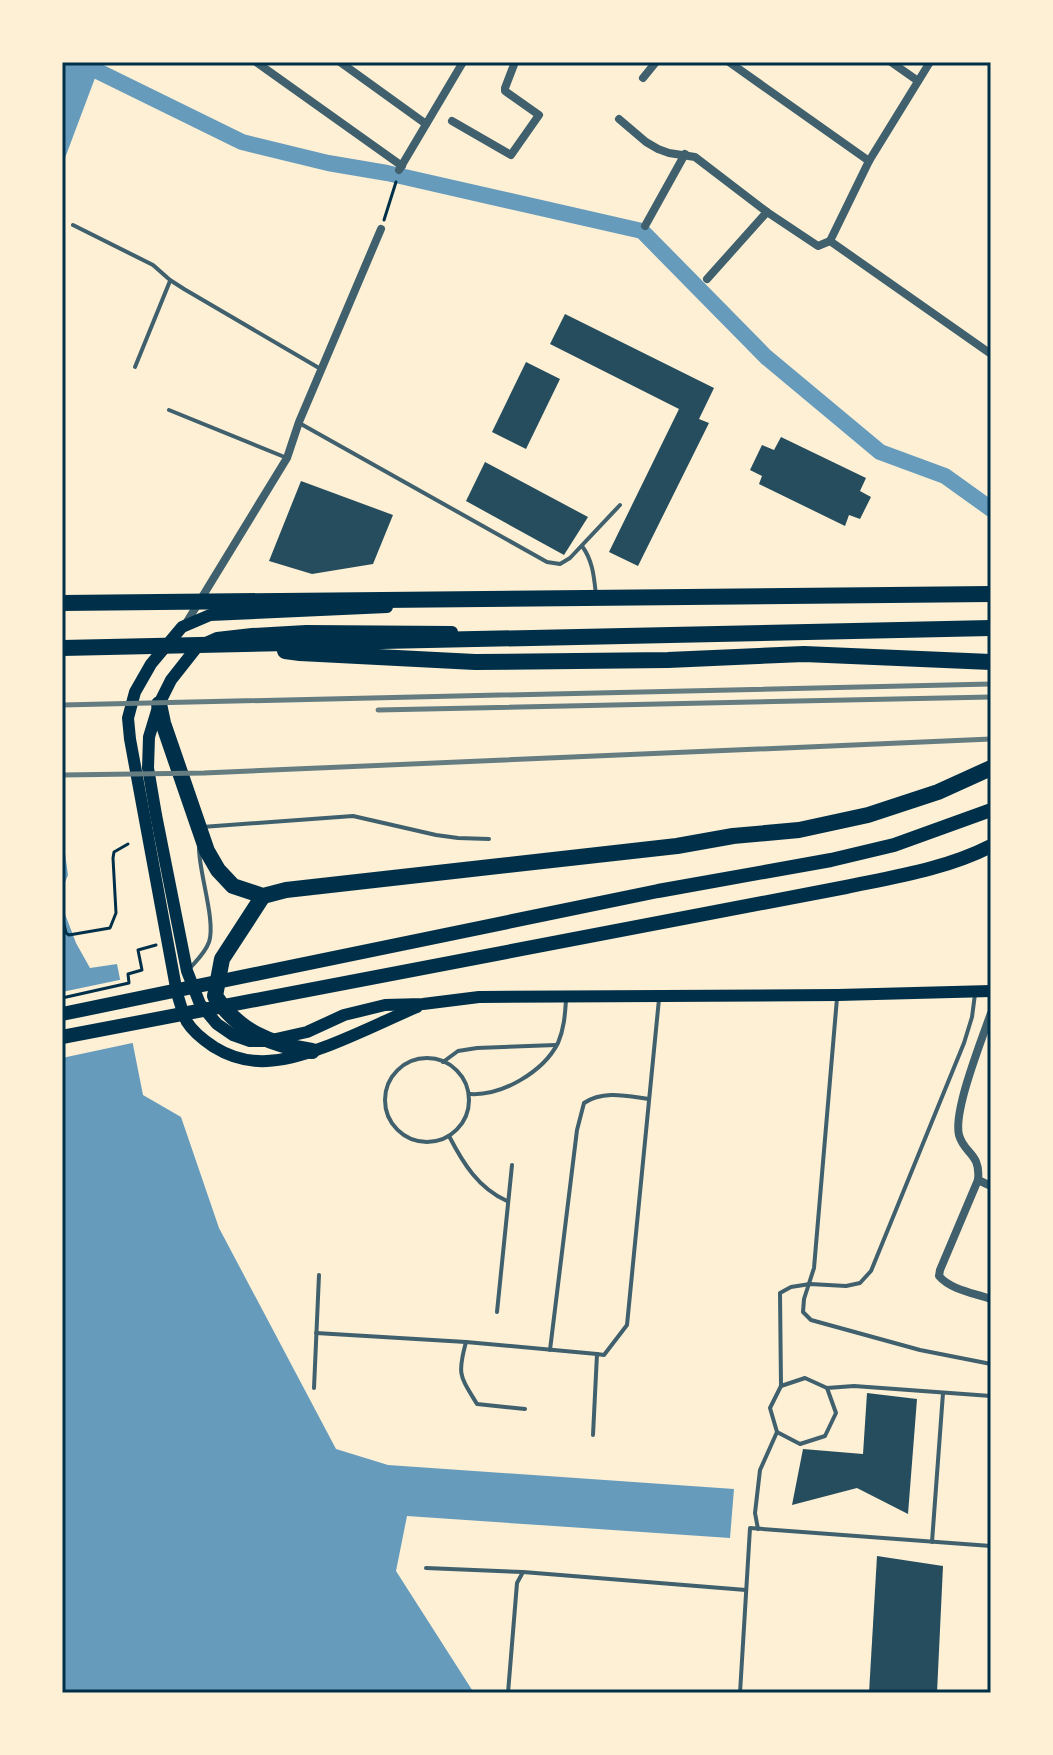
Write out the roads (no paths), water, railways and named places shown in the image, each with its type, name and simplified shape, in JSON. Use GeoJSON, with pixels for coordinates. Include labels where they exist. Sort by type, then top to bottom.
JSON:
{"type":"FeatureCollection","features":[{"type":"Feature","properties":{"kind":"highway"},"geometry":{"type":"LineString","coordinates":[[62,603],[991,591]]}},
{"type":"Feature","properties":{"kind":"highway"},"geometry":{"type":"LineString","coordinates":[[62,648],[991,630]]}},
{"type":"Feature","properties":{"kind":"highway"},"geometry":{"type":"LineString","coordinates":[[250,644],[300,653],[475,662],[668,660],[804,654],[991,662]]}},
{"type":"Feature","properties":{"kind":"highway"},"geometry":{"type":"LineString","coordinates":[[159,704],[207,851],[218,870],[233,886],[263,896],[286,890],[799,830],[868,815],[938,792],[991,768]]}},
{"type":"Feature","properties":{"kind":"highway"},"geometry":{"type":"LineString","coordinates":[[263,896],[222,959],[215,996],[236,1021],[267,1041],[287,1048],[312,1051]]}},
{"type":"Feature","properties":{"kind":"main road"},"geometry":{"type":"LineString","coordinates":[[423,1004],[312,1051],[268,1061],[245,1060],[220,1051],[188,1024],[177,993],[128,718],[135,692],[151,664],[185,625],[210,615],[451,604],[596,602],[692,591],[991,591]]}},
{"type":"Feature","properties":{"kind":"main road"},"geometry":{"type":"LineString","coordinates":[[991,630],[695,639],[586,633],[306,631],[217,638],[197,647],[171,680],[159,704],[149,737],[148,768],[187,971],[200,1004],[217,1024],[233,1035],[250,1041],[267,1041],[307,1032],[344,1015],[385,1005],[479,997],[991,991]]}},
{"type":"Feature","properties":{"kind":"main road"},"geometry":{"type":"LineString","coordinates":[[62,1014],[658,891],[831,860],[894,845],[991,810]]}},
{"type":"Feature","properties":{"kind":"main road"},"geometry":{"type":"LineString","coordinates":[[62,1037],[846,887],[918,872],[975,855],[991,846]]}},
{"type":"Feature","properties":{"kind":"street"},"geometry":{"type":"LineString","coordinates":[[256,62],[400,168],[463,62]]}},
{"type":"Feature","properties":{"kind":"street"},"geometry":{"type":"LineString","coordinates":[[340,62],[426,124]]}},
{"type":"Feature","properties":{"kind":"street"},"geometry":{"type":"LineString","coordinates":[[452,121],[511,155],[539,115],[505,91],[515,62]]}},
{"type":"Feature","properties":{"kind":"street"},"geometry":{"type":"LineString","coordinates":[[643,78],[656,62]]}},
{"type":"Feature","properties":{"kind":"street"},"geometry":{"type":"LineString","coordinates":[[729,62],[869,161]]}},
{"type":"Feature","properties":{"kind":"street"},"geometry":{"type":"LineString","coordinates":[[891,62],[918,81]]}},
{"type":"Feature","properties":{"kind":"street"},"geometry":{"type":"LineString","coordinates":[[619,119],[658,149],[695,157],[818,246],[830,241],[869,161],[930,62]]}},
{"type":"Feature","properties":{"kind":"street"},"geometry":{"type":"LineString","coordinates":[[645,226],[685,154]]}},
{"type":"Feature","properties":{"kind":"street"},"geometry":{"type":"LineString","coordinates":[[707,279],[767,212]]}},
{"type":"Feature","properties":{"kind":"street"},"geometry":{"type":"LineString","coordinates":[[185,625],[287,458],[299,422],[381,229]]}},
{"type":"Feature","properties":{"kind":"street"},"geometry":{"type":"LineString","coordinates":[[830,241],[991,354]]}},
{"type":"Feature","properties":{"kind":"street"},"geometry":{"type":"LineString","coordinates":[[991,1013],[964,1093],[958,1126],[962,1142],[976,1160],[978,1180],[939,1276],[954,1287],[991,1299]]}},
{"type":"Feature","properties":{"kind":"street"},"geometry":{"type":"LineString","coordinates":[[978,1180],[991,1186]]}},
{"type":"Feature","properties":{"kind":"lane"},"geometry":{"type":"LineString","coordinates":[[73,225],[153,265],[170,280],[322,370]]}},
{"type":"Feature","properties":{"kind":"lane"},"geometry":{"type":"LineString","coordinates":[[135,367],[170,280]]}},
{"type":"Feature","properties":{"kind":"lane"},"geometry":{"type":"LineString","coordinates":[[169,410],[287,458]]}},
{"type":"Feature","properties":{"kind":"lane"},"geometry":{"type":"LineString","coordinates":[[299,422],[547,562],[560,564],[570,558],[620,505]]}},
{"type":"Feature","properties":{"kind":"lane"},"geometry":{"type":"LineString","coordinates":[[582,546],[593,569],[596,602]]}},
{"type":"Feature","properties":{"kind":"lane"},"geometry":{"type":"LineString","coordinates":[[187,971],[203,954],[210,940],[209,916],[199,865],[198,827],[353,816],[436,835],[489,839]]}},
{"type":"Feature","properties":{"kind":"lane"},"geometry":{"type":"LineString","coordinates":[[758,1529],[755,1513],[760,1470],[777,1432],[770,1408],[781,1386],[780,1293],[791,1287],[810,1284],[846,1286],[860,1283],[871,1271],[964,1043],[976,992]]}},
{"type":"Feature","properties":{"kind":"lane"},"geometry":{"type":"LineString","coordinates":[[838,995],[814,1268],[803,1312],[811,1320],[920,1350],[991,1364]]}},
{"type":"Feature","properties":{"kind":"lane"},"geometry":{"type":"LineString","coordinates":[[316,1333],[466,1342],[604,1355],[627,1325],[659,996]]}},
{"type":"Feature","properties":{"kind":"lane"},"geometry":{"type":"LineString","coordinates":[[468,1094],[507,1086],[532,1073],[557,1044],[564,1026],[566,997]]}},
{"type":"Feature","properties":{"kind":"lane"},"geometry":{"type":"LineString","coordinates":[[443,1062],[458,1051],[477,1048],[557,1044]]}},
{"type":"Feature","properties":{"kind":"lane"},"geometry":{"type":"LineString","coordinates":[[422,1059],[443,1062],[452,1067],[465,1084],[469,1106],[465,1118],[449,1136],[438,1141],[426,1142],[408,1137],[394,1125],[388,1114],[386,1093],[389,1083],[402,1067],[422,1059]]}},
{"type":"Feature","properties":{"kind":"lane"},"geometry":{"type":"LineString","coordinates":[[550,1350],[577,1130],[584,1103],[593,1097],[611,1095],[649,1099]]}},
{"type":"Feature","properties":{"kind":"lane"},"geometry":{"type":"LineString","coordinates":[[449,1136],[473,1176],[489,1192],[507,1201]]}},
{"type":"Feature","properties":{"kind":"lane"},"geometry":{"type":"LineString","coordinates":[[497,1312],[512,1165]]}},
{"type":"Feature","properties":{"kind":"lane"},"geometry":{"type":"LineString","coordinates":[[314,1388],[319,1275]]}},
{"type":"Feature","properties":{"kind":"lane"},"geometry":{"type":"LineString","coordinates":[[466,1342],[460,1364],[461,1377],[477,1404],[525,1409]]}},
{"type":"Feature","properties":{"kind":"lane"},"geometry":{"type":"LineString","coordinates":[[593,1435],[597,1354]]}},
{"type":"Feature","properties":{"kind":"lane"},"geometry":{"type":"LineString","coordinates":[[781,1386],[805,1378],[827,1388],[854,1386],[991,1396]]}},
{"type":"Feature","properties":{"kind":"lane"},"geometry":{"type":"LineString","coordinates":[[777,1432],[800,1444],[825,1436],[836,1413],[827,1388]]}},
{"type":"Feature","properties":{"kind":"lane"},"geometry":{"type":"LineString","coordinates":[[932,1542],[944,1391]]}},
{"type":"Feature","properties":{"kind":"lane"},"geometry":{"type":"LineString","coordinates":[[740,1693],[750,1528],[991,1546]]}},
{"type":"Feature","properties":{"kind":"lane"},"geometry":{"type":"LineString","coordinates":[[426,1568],[523,1572],[746,1590]]}},
{"type":"Feature","properties":{"kind":"lane"},"geometry":{"type":"LineString","coordinates":[[508,1693],[517,1583],[523,1572]]}},
{"type":"Feature","properties":{"kind":"water"},"geometry":{"type":"Polygon","coordinates":[[[62,62],[101,62],[62,166],[62,62]]]}},
{"type":"Feature","properties":{"kind":"water"},"geometry":{"type":"Polygon","coordinates":[[[62,831],[68,875],[64,885],[65,914],[90,968],[117,964],[143,1095],[181,1117],[219,1228],[336,1449],[388,1465],[734,1489],[730,1538],[407,1516],[396,1571],[474,1693],[62,1693],[62,831]]]}},
{"type":"Feature","properties":{"kind":"waterway"},"geometry":{"type":"LineString","coordinates":[[79,62],[242,142],[642,231],[766,357],[880,452],[945,476],[991,509]]}},
{"type":"Feature","properties":{"kind":"railway"},"geometry":{"type":"LineString","coordinates":[[62,705],[991,684]]}},
{"type":"Feature","properties":{"kind":"railway"},"geometry":{"type":"LineString","coordinates":[[378,710],[991,697]]}},
{"type":"Feature","properties":{"kind":"railway"},"geometry":{"type":"LineString","coordinates":[[62,775],[204,773],[991,739]]}}]}
